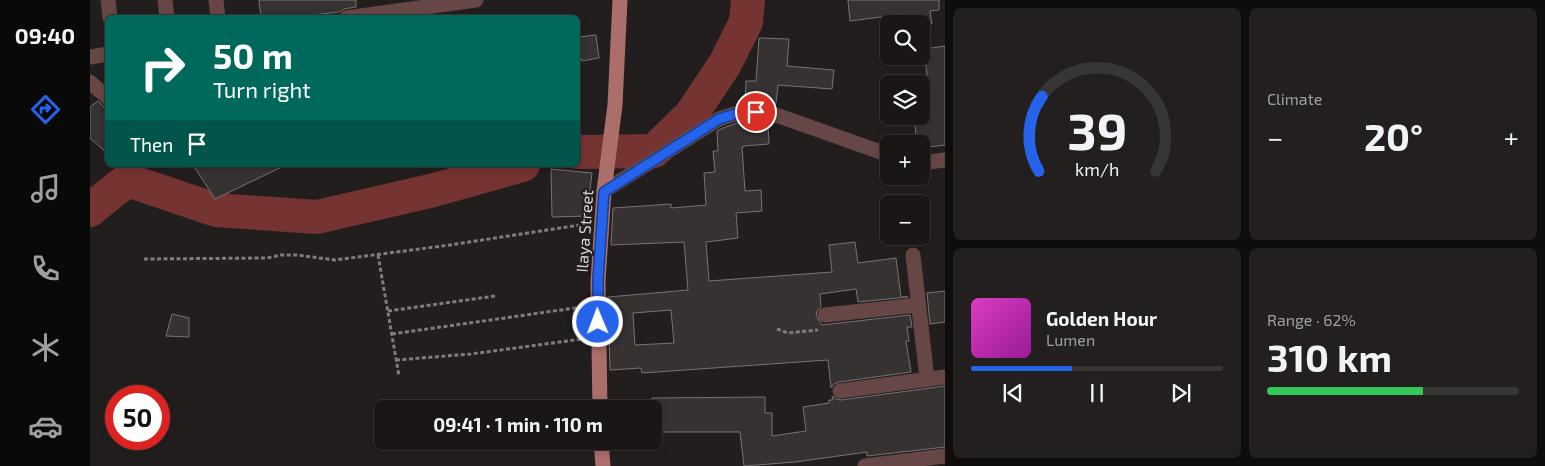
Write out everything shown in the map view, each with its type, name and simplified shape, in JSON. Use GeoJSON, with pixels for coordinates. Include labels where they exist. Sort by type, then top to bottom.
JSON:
{"type":"FeatureCollection","features":[{"type":"Feature","properties":{"kind":"main road","name":"Ilaya Street"},"geometry":{"type":"LineString","coordinates":[[600,400],[597,304],[604,192],[614,105],[620,0]]}},
{"type":"Feature","properties":{"kind":"main road"},"geometry":{"type":"LineString","coordinates":[[601,450],[602,466]]}},
{"type":"Feature","properties":{"kind":"street"},"geometry":{"type":"LineString","coordinates":[[108,0],[110,15]]}},
{"type":"Feature","properties":{"kind":"street"},"geometry":{"type":"LineString","coordinates":[[164,0],[167,15]]}},
{"type":"Feature","properties":{"kind":"street"},"geometry":{"type":"LineString","coordinates":[[216,0],[218,15]]}},
{"type":"Feature","properties":{"kind":"street"},"geometry":{"type":"LineString","coordinates":[[368,15],[476,0]]}},
{"type":"Feature","properties":{"kind":"street"},"geometry":{"type":"LineString","coordinates":[[90,57],[105,54]]}},
{"type":"Feature","properties":{"kind":"street"},"geometry":{"type":"LineString","coordinates":[[90,82],[105,95]]}},
{"type":"Feature","properties":{"kind":"street"},"geometry":{"type":"LineString","coordinates":[[604,192],[719,119],[738,113],[756,112],[780,116],[880,152]]}},
{"type":"Feature","properties":{"kind":"street"},"geometry":{"type":"LineString","coordinates":[[930,162],[945,160]]}},
{"type":"Feature","properties":{"kind":"street"},"geometry":{"type":"LineString","coordinates":[[913,256],[927,379]]}},
{"type":"Feature","properties":{"kind":"street"},"geometry":{"type":"LineString","coordinates":[[825,322],[918,305]]}},
{"type":"Feature","properties":{"kind":"street"},"geometry":{"type":"LineString","coordinates":[[840,391],[945,377]]}},
{"type":"Feature","properties":{"kind":"street"},"geometry":{"type":"LineString","coordinates":[[865,466],[894,464],[945,456]]}},
{"type":"Feature","properties":{"kind":"path"},"geometry":{"type":"LineString","coordinates":[[144,259],[267,258],[281,255],[297,255],[335,260],[602,222]]}},
{"type":"Feature","properties":{"kind":"path"},"geometry":{"type":"LineString","coordinates":[[378,255],[399,376]]}},
{"type":"Feature","properties":{"kind":"path"},"geometry":{"type":"LineString","coordinates":[[388,311],[495,296]]}},
{"type":"Feature","properties":{"kind":"path"},"geometry":{"type":"LineString","coordinates":[[392,334],[597,304]]}},
{"type":"Feature","properties":{"kind":"path"},"geometry":{"type":"LineString","coordinates":[[777,330],[788,333],[825,322]]}},
{"type":"Feature","properties":{"kind":"path"},"geometry":{"type":"LineString","coordinates":[[396,360],[479,353],[572,340],[598,339]]}},
{"type":"Feature","properties":{"kind":"building"},"geometry":{"type":"Polygon","coordinates":[[[259,0],[356,0],[356,7],[339,12],[313,15],[261,15],[259,0]]]}},
{"type":"Feature","properties":{"kind":"building"},"geometry":{"type":"Polygon","coordinates":[[[848,0],[939,0],[939,10],[930,11],[932,24],[930,24],[930,15],[904,14],[880,15],[880,17],[850,21],[848,0]]]}},
{"type":"Feature","properties":{"kind":"building"},"geometry":{"type":"Polygon","coordinates":[[[596,35],[599,58],[582,61],[580,58],[580,37],[596,35]]]}},
{"type":"Feature","properties":{"kind":"building"},"geometry":{"type":"Polygon","coordinates":[[[759,38],[789,39],[787,66],[834,70],[832,89],[778,85],[776,103],[745,103],[746,81],[756,81],[759,38]]]}},
{"type":"Feature","properties":{"kind":"building"},"geometry":{"type":"Polygon","coordinates":[[[945,46],[945,145],[930,147],[930,135],[916,135],[915,125],[930,125],[930,75],[927,75],[926,65],[930,65],[930,48],[945,46]]]}},
{"type":"Feature","properties":{"kind":"building"},"geometry":{"type":"Polygon","coordinates":[[[98,101],[105,108],[105,151],[90,138],[90,107],[98,101]]]}},
{"type":"Feature","properties":{"kind":"building"},"geometry":{"type":"Polygon","coordinates":[[[755,121],[768,124],[769,144],[742,147],[745,191],[761,190],[762,211],[736,213],[738,238],[706,242],[709,281],[832,272],[829,245],[855,242],[858,263],[896,258],[901,297],[908,297],[858,302],[856,289],[820,294],[821,307],[817,311],[816,316],[822,325],[910,315],[912,327],[907,327],[909,341],[906,341],[911,372],[839,382],[831,388],[828,360],[642,373],[641,368],[610,370],[608,297],[688,290],[684,242],[611,245],[613,208],[671,204],[671,208],[706,205],[704,173],[715,172],[713,151],[718,151],[717,131],[740,122],[755,121]],[[671,310],[633,313],[635,345],[674,343],[671,310]]]}},
{"type":"Feature","properties":{"kind":"building"},"geometry":{"type":"Polygon","coordinates":[[[194,167],[282,167],[215,199],[194,167]]]}},
{"type":"Feature","properties":{"kind":"building"},"geometry":{"type":"Polygon","coordinates":[[[551,169],[592,173],[587,216],[552,217],[551,169]]]}},
{"type":"Feature","properties":{"kind":"building"},"geometry":{"type":"Polygon","coordinates":[[[945,291],[945,322],[930,324],[927,293],[945,291]]]}},
{"type":"Feature","properties":{"kind":"building"},"geometry":{"type":"Polygon","coordinates":[[[172,314],[189,318],[189,337],[166,336],[172,314]]]}},
{"type":"Feature","properties":{"kind":"building"},"geometry":{"type":"Polygon","coordinates":[[[945,386],[945,447],[867,456],[867,452],[795,462],[744,466],[740,432],[662,432],[662,400],[652,400],[652,398],[765,397],[765,413],[772,413],[772,436],[806,431],[803,407],[829,403],[829,400],[833,400],[832,396],[841,400],[945,386]]]}},
{"type":"Feature","properties":{"kind":"waterway"},"geometry":{"type":"LineString","coordinates":[[580,152],[654,151],[691,115],[725,64],[746,22],[748,0]]}},
{"type":"Feature","properties":{"kind":"waterway"},"geometry":{"type":"LineString","coordinates":[[90,210],[127,180],[216,210],[317,217],[430,191],[516,167]]}},
{"type":"Feature","properties":{"kind":"route"},"geometry":{"type":"LineString","coordinates":[[598,322],[598,280],[604,192],[670,152],[719,119],[738,113],[756,112]]}}]}
